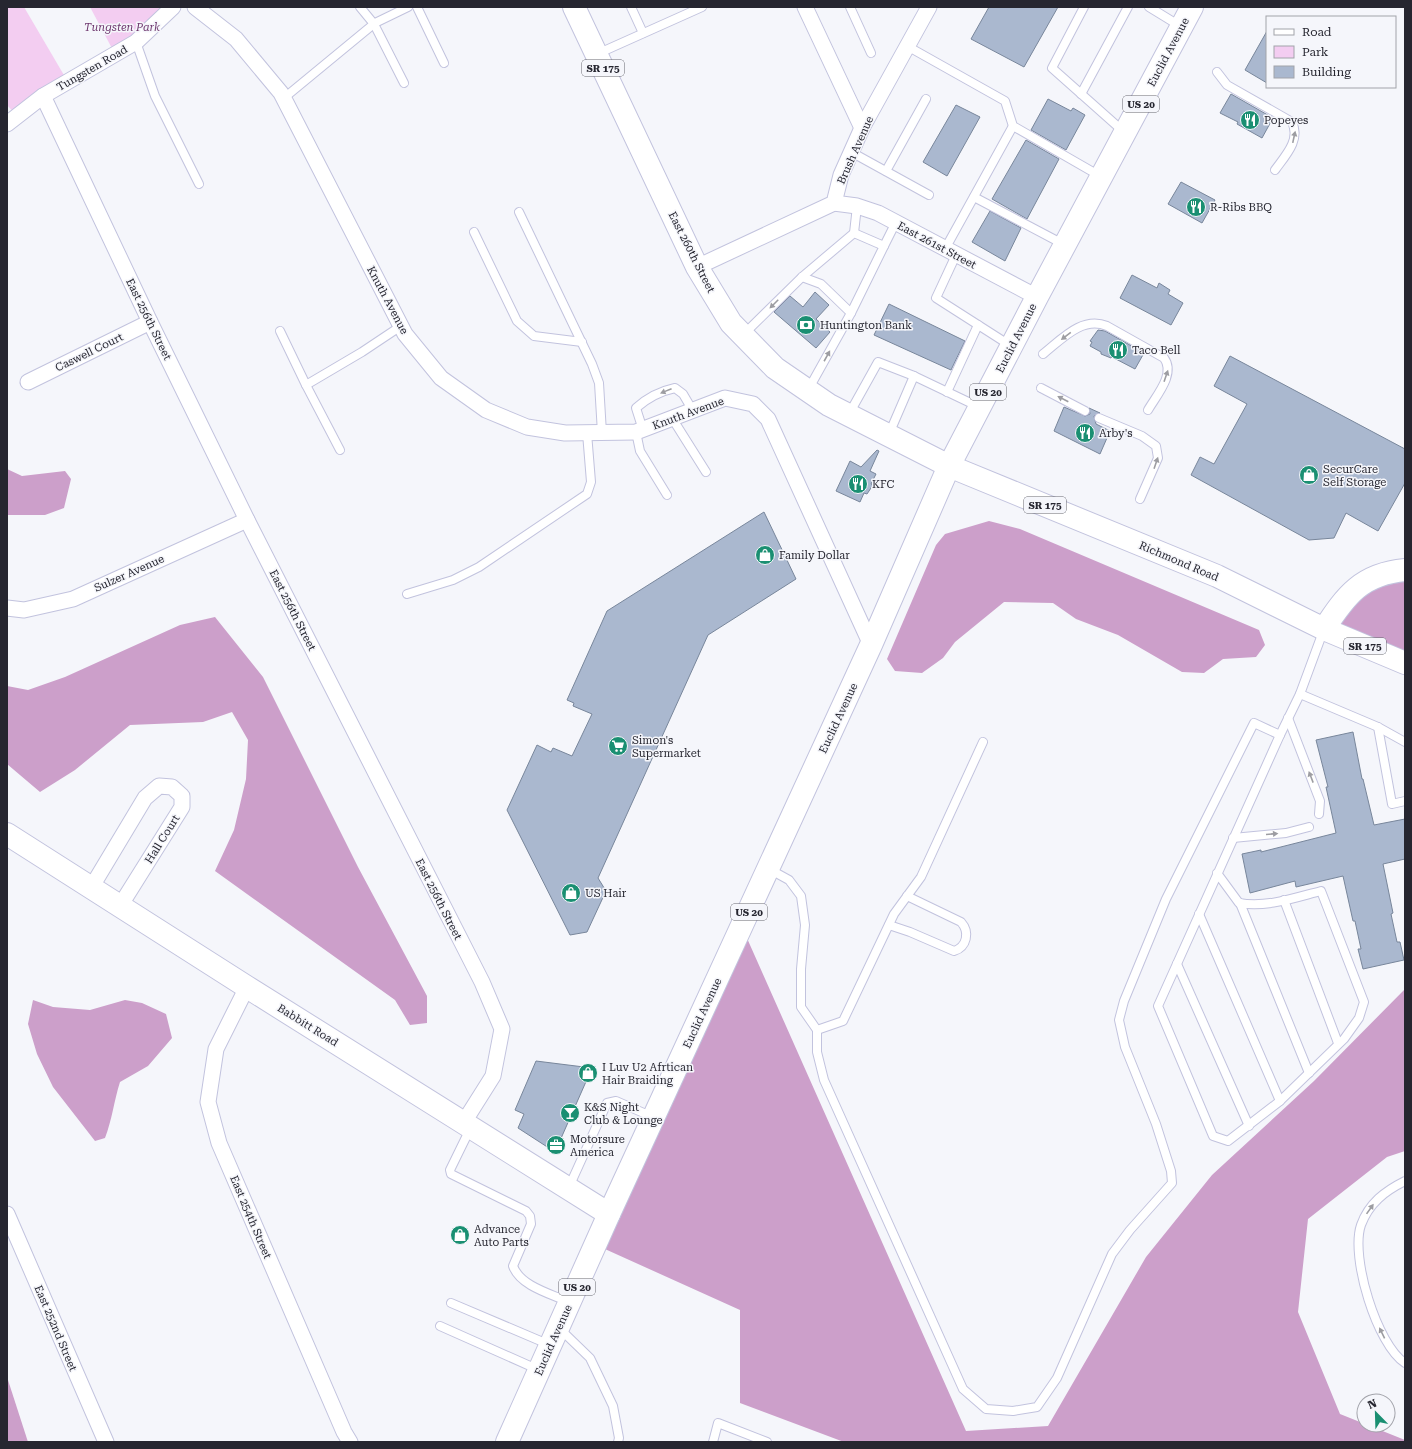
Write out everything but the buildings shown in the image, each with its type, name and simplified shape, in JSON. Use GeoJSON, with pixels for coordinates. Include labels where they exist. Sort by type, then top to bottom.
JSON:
{"type":"FeatureCollection","features":[{"type":"Feature","properties":{"kind":"main road","name":"East 260th Street"},"geometry":{"type":"LineString","coordinates":[[574,7],[697,267],[731,323],[775,368],[829,405],[950,466]]}},
{"type":"Feature","properties":{"kind":"main road","name":"Euclid Avenue"},"geometry":{"type":"LineString","coordinates":[[507,1442],[871,645],[950,466],[1037,297],[1192,7]]}},
{"type":"Feature","properties":{"kind":"main road","name":"Richmond Road"},"geometry":{"type":"LineString","coordinates":[[950,466],[1217,576],[1324,629],[1405,664]]}},
{"type":"Feature","properties":{"kind":"main road"},"geometry":{"type":"LineString","coordinates":[[1324,629],[1341,602],[1368,580],[1386,572],[1405,570]]}},
{"type":"Feature","properties":{"kind":"main road","name":"Babbitt Road"},"geometry":{"type":"LineString","coordinates":[[7,834],[247,988],[610,1214]]}},
{"type":"Feature","properties":{"kind":"street","name":"Tungsten Road"},"geometry":{"type":"LineString","coordinates":[[7,124],[43,96],[136,42],[173,7]]}},
{"type":"Feature","properties":{"kind":"street","name":"Knuth Avenue"},"geometry":{"type":"LineString","coordinates":[[195,7],[236,39],[284,98],[405,334],[441,378],[486,410],[527,427],[565,433],[639,431],[725,398],[753,404],[768,418],[871,645]]}},
{"type":"Feature","properties":{"kind":"street"},"geometry":{"type":"LineString","coordinates":[[805,7],[862,128]]}},
{"type":"Feature","properties":{"kind":"street","name":"Brush Avenue"},"geometry":{"type":"LineString","coordinates":[[834,203],[841,175],[862,128],[929,7]]}},
{"type":"Feature","properties":{"kind":"street","name":"East 256th Street"},"geometry":{"type":"LineString","coordinates":[[43,96],[150,322],[247,520],[482,982],[502,1029],[493,1076],[467,1124]]}},
{"type":"Feature","properties":{"kind":"street"},"geometry":{"type":"LineString","coordinates":[[697,267],[834,203]]}},
{"type":"Feature","properties":{"kind":"street","name":"East 261st Street"},"geometry":{"type":"LineString","coordinates":[[834,203],[857,206],[878,213],[1037,297]]}},
{"type":"Feature","properties":{"kind":"street","name":"Caswell Court"},"geometry":{"type":"LineString","coordinates":[[28,382],[150,322]]}},
{"type":"Feature","properties":{"kind":"street","name":"Sulzer Avenue"},"geometry":{"type":"LineString","coordinates":[[7,608],[24,610],[73,599],[247,520]]}},
{"type":"Feature","properties":{"kind":"street","name":"Hall Court"},"geometry":{"type":"LineString","coordinates":[[91,888],[145,798],[159,786],[172,787],[182,796],[182,807],[120,906]]}},
{"type":"Feature","properties":{"kind":"street","name":"East 254th Street"},"geometry":{"type":"LineString","coordinates":[[247,988],[216,1049],[208,1102],[219,1142],[344,1432],[350,1442]]}},
{"type":"Feature","properties":{"kind":"street","name":"East 252nd Street"},"geometry":{"type":"LineString","coordinates":[[7,1214],[106,1442]]}},
{"type":"Feature","properties":{"kind":"lane"},"geometry":{"type":"LineString","coordinates":[[360,7],[374,24],[404,83]]}},
{"type":"Feature","properties":{"kind":"lane"},"geometry":{"type":"LineString","coordinates":[[284,98],[374,24],[408,7]]}},
{"type":"Feature","properties":{"kind":"lane"},"geometry":{"type":"LineString","coordinates":[[416,7],[444,63]]}},
{"type":"Feature","properties":{"kind":"lane"},"geometry":{"type":"LineString","coordinates":[[631,7],[643,33]]}},
{"type":"Feature","properties":{"kind":"lane"},"geometry":{"type":"LineString","coordinates":[[596,54],[702,7]]}},
{"type":"Feature","properties":{"kind":"lane"},"geometry":{"type":"LineString","coordinates":[[850,7],[871,53]]}},
{"type":"Feature","properties":{"kind":"lane"},"geometry":{"type":"LineString","coordinates":[[1084,7],[1052,68],[1125,132]]}},
{"type":"Feature","properties":{"kind":"lane"},"geometry":{"type":"LineString","coordinates":[[1081,94],[1128,7]]}},
{"type":"Feature","properties":{"kind":"lane"},"geometry":{"type":"LineString","coordinates":[[1148,7],[1182,27]]}},
{"type":"Feature","properties":{"kind":"lane"},"geometry":{"type":"LineString","coordinates":[[136,42],[155,96],[199,184]]}},
{"type":"Feature","properties":{"kind":"lane"},"geometry":{"type":"LineString","coordinates":[[907,46],[1005,101],[1013,126],[1101,177]]}},
{"type":"Feature","properties":{"kind":"lane"},"geometry":{"type":"LineString","coordinates":[[1217,72],[1227,84],[1292,122],[1296,134],[1293,143],[1275,170]]}},
{"type":"Feature","properties":{"kind":"lane"},"geometry":{"type":"LineString","coordinates":[[886,171],[926,99]]}},
{"type":"Feature","properties":{"kind":"lane"},"geometry":{"type":"LineString","coordinates":[[1012,346],[936,298],[950,252],[974,197],[1013,126]]}},
{"type":"Feature","properties":{"kind":"lane"},"geometry":{"type":"LineString","coordinates":[[851,152],[929,195]]}},
{"type":"Feature","properties":{"kind":"lane"},"geometry":{"type":"LineString","coordinates":[[974,197],[1065,245]]}},
{"type":"Feature","properties":{"kind":"lane"},"geometry":{"type":"LineString","coordinates":[[743,335],[802,277],[854,234],[857,206]]}},
{"type":"Feature","properties":{"kind":"lane"},"geometry":{"type":"LineString","coordinates":[[519,212],[582,342],[599,383],[602,433]]}},
{"type":"Feature","properties":{"kind":"lane"},"geometry":{"type":"LineString","coordinates":[[808,390],[851,313],[896,222]]}},
{"type":"Feature","properties":{"kind":"lane"},"geometry":{"type":"LineString","coordinates":[[474,232],[518,321],[534,336],[582,342]]}},
{"type":"Feature","properties":{"kind":"lane"},"geometry":{"type":"LineString","coordinates":[[854,234],[884,246]]}},
{"type":"Feature","properties":{"kind":"lane"},"geometry":{"type":"LineString","coordinates":[[802,277],[821,284],[851,313]]}},
{"type":"Feature","properties":{"kind":"lane"},"geometry":{"type":"LineString","coordinates":[[1043,354],[1083,325],[1098,322],[1107,326],[1164,358],[1168,363],[1167,378],[1148,410]]}},
{"type":"Feature","properties":{"kind":"lane"},"geometry":{"type":"LineString","coordinates":[[947,392],[978,325]]}},
{"type":"Feature","properties":{"kind":"lane"},"geometry":{"type":"LineString","coordinates":[[306,385],[362,352],[401,326]]}},
{"type":"Feature","properties":{"kind":"lane"},"geometry":{"type":"LineString","coordinates":[[280,331],[340,450]]}},
{"type":"Feature","properties":{"kind":"lane"},"geometry":{"type":"LineString","coordinates":[[849,415],[878,362],[914,376],[980,408]]}},
{"type":"Feature","properties":{"kind":"lane"},"geometry":{"type":"LineString","coordinates":[[888,434],[914,376]]}},
{"type":"Feature","properties":{"kind":"lane"},"geometry":{"type":"LineString","coordinates":[[667,495],[640,451],[636,408],[647,400],[669,389],[675,388],[683,394],[693,410]]}},
{"type":"Feature","properties":{"kind":"lane"},"geometry":{"type":"LineString","coordinates":[[1041,388],[1085,411]]}},
{"type":"Feature","properties":{"kind":"lane"},"geometry":{"type":"LineString","coordinates":[[672,418],[706,472]]}},
{"type":"Feature","properties":{"kind":"lane"},"geometry":{"type":"LineString","coordinates":[[1099,418],[1142,436],[1156,446],[1158,458],[1140,499]]}},
{"type":"Feature","properties":{"kind":"lane"},"geometry":{"type":"LineString","coordinates":[[407,594],[453,580],[479,567],[587,494],[591,482],[587,433]]}},
{"type":"Feature","properties":{"kind":"lane"},"geometry":{"type":"LineString","coordinates":[[1240,903],[1262,905],[1321,891],[1364,1002],[1359,1018],[1338,1043],[1309,1073],[1280,1101],[1250,1126],[1228,1141],[1213,1136],[1158,1006],[1280,735],[1300,694],[1324,629]]}},
{"type":"Feature","properties":{"kind":"lane"},"geometry":{"type":"LineString","coordinates":[[1300,694],[1378,727],[1405,742]]}},
{"type":"Feature","properties":{"kind":"lane"},"geometry":{"type":"LineString","coordinates":[[1288,718],[1320,801],[1319,814]]}},
{"type":"Feature","properties":{"kind":"lane"},"geometry":{"type":"LineString","coordinates":[[769,868],[789,880],[801,896],[805,926],[801,969],[801,1007],[817,1030],[817,1052],[824,1080],[963,1389],[986,1409],[1013,1411],[1037,1407],[1057,1378],[1112,1254],[1130,1230],[1172,1183],[1171,1171],[1156,1124],[1125,1047],[1118,1020],[1124,1001],[1166,899],[1254,723],[1280,735]]}},
{"type":"Feature","properties":{"kind":"lane"},"geometry":{"type":"LineString","coordinates":[[1378,727],[1392,804],[1405,801]]}},
{"type":"Feature","properties":{"kind":"lane"},"geometry":{"type":"LineString","coordinates":[[817,1030],[843,1022],[894,914],[922,877],[983,742]]}},
{"type":"Feature","properties":{"kind":"lane"},"geometry":{"type":"LineString","coordinates":[[1234,838],[1286,833],[1309,827]]}},
{"type":"Feature","properties":{"kind":"lane"},"geometry":{"type":"LineString","coordinates":[[1217,874],[1240,903],[1309,1073]]}},
{"type":"Feature","properties":{"kind":"lane"},"geometry":{"type":"LineString","coordinates":[[889,925],[910,932],[954,951],[963,945],[967,936],[964,925],[961,922],[907,896]]}},
{"type":"Feature","properties":{"kind":"lane"},"geometry":{"type":"LineString","coordinates":[[1284,900],[1338,1043]]}},
{"type":"Feature","properties":{"kind":"lane"},"geometry":{"type":"LineString","coordinates":[[1199,914],[1280,1101]]}},
{"type":"Feature","properties":{"kind":"lane"},"geometry":{"type":"LineString","coordinates":[[1177,964],[1250,1126]]}},
{"type":"Feature","properties":{"kind":"lane"},"geometry":{"type":"LineString","coordinates":[[568,1188],[608,1103],[616,1101],[654,1118]]}},
{"type":"Feature","properties":{"kind":"lane"},"geometry":{"type":"LineString","coordinates":[[467,1124],[450,1170],[451,1174],[526,1211],[530,1216],[531,1224],[513,1266],[516,1275],[524,1281],[570,1303]]}},
{"type":"Feature","properties":{"kind":"lane"},"geometry":{"type":"LineString","coordinates":[[1405,1181],[1379,1197],[1368,1210],[1361,1226],[1359,1240],[1362,1272],[1371,1307],[1391,1349],[1399,1359],[1405,1363]]}},
{"type":"Feature","properties":{"kind":"lane"},"geometry":{"type":"LineString","coordinates":[[451,1303],[555,1336],[590,1358],[613,1406],[619,1438],[618,1442]]}},
{"type":"Feature","properties":{"kind":"lane"},"geometry":{"type":"LineString","coordinates":[[440,1326],[539,1370]]}},
{"type":"Feature","properties":{"kind":"lane"},"geometry":{"type":"LineString","coordinates":[[713,1442],[718,1423],[767,1442]]}},
{"type":"Feature","properties":{"kind":"green space"},"geometry":{"type":"Polygon","coordinates":[[[7,7],[24,7],[68,82],[17,116],[7,105],[7,7]]]}},
{"type":"Feature","properties":{"kind":"green space","name":"Tungsten Park"},"geometry":{"type":"Polygon","coordinates":[[[90,7],[173,7],[115,54],[90,7]]]}},
{"type":"Feature","properties":{"kind":"shaded area"},"geometry":{"type":"Polygon","coordinates":[[[7,469],[22,476],[65,471],[71,479],[64,508],[45,515],[7,515],[7,469]]]}},
{"type":"Feature","properties":{"kind":"shaded area"},"geometry":{"type":"Polygon","coordinates":[[[989,521],[1020,529],[1259,630],[1265,645],[1256,657],[1223,659],[1204,673],[1182,672],[1118,635],[1076,619],[1053,603],[1004,602],[955,642],[943,658],[922,673],[895,671],[887,659],[936,545],[945,534],[989,521]]]}},
{"type":"Feature","properties":{"kind":"shaded area"},"geometry":{"type":"Polygon","coordinates":[[[1405,570],[1405,663],[1324,629],[1341,602],[1405,570]]]}},
{"type":"Feature","properties":{"kind":"shaded area"},"geometry":{"type":"Polygon","coordinates":[[[215,617],[263,677],[358,867],[427,996],[427,1023],[410,1025],[395,1000],[215,871],[234,830],[246,779],[248,740],[232,712],[203,722],[130,725],[75,770],[40,792],[7,764],[7,686],[28,690],[65,677],[180,625],[215,617]]]}},
{"type":"Feature","properties":{"kind":"shaded area"},"geometry":{"type":"Polygon","coordinates":[[[742,927],[966,1431],[1048,1426],[1146,1257],[1212,1175],[1314,1081],[1405,989],[1405,1151],[1387,1157],[1308,1219],[1298,1312],[1340,1414],[1356,1420],[1356,1433],[1388,1433],[1405,1440],[1405,1442],[844,1442],[740,1403],[740,1310],[596,1245],[742,927]]]}},
{"type":"Feature","properties":{"kind":"shaded area"},"geometry":{"type":"Polygon","coordinates":[[[33,1000],[53,1007],[90,1010],[125,1000],[142,1003],[166,1014],[172,1038],[148,1066],[120,1082],[105,1138],[95,1141],[53,1087],[37,1054],[28,1024],[33,1000]]]}},
{"type":"Feature","properties":{"kind":"shaded area"},"geometry":{"type":"Polygon","coordinates":[[[7,1377],[28,1442],[7,1442],[7,1377]]]}},
{"type":"Feature","properties":{"kind":"place","name":"Popeyes"},"geometry":{"type":"Point","coordinates":[1250,120]}},
{"type":"Feature","properties":{"kind":"place","name":"R-Ribs BBQ"},"geometry":{"type":"Point","coordinates":[1196,207]}},
{"type":"Feature","properties":{"kind":"place","name":"Huntington Bank"},"geometry":{"type":"Point","coordinates":[806,325]}},
{"type":"Feature","properties":{"kind":"place","name":"Taco Bell"},"geometry":{"type":"Point","coordinates":[1118,350]}},
{"type":"Feature","properties":{"kind":"place","name":"Arby's"},"geometry":{"type":"Point","coordinates":[1085,433]}},
{"type":"Feature","properties":{"kind":"place","name":"SecurCare Self Storage"},"geometry":{"type":"Point","coordinates":[1309,475]}},
{"type":"Feature","properties":{"kind":"place","name":"KFC"},"geometry":{"type":"Point","coordinates":[858,484]}},
{"type":"Feature","properties":{"kind":"place","name":"Family Dollar"},"geometry":{"type":"Point","coordinates":[765,555]}},
{"type":"Feature","properties":{"kind":"place","name":"Simon's Supermarket"},"geometry":{"type":"Point","coordinates":[618,746]}},
{"type":"Feature","properties":{"kind":"place","name":"US Hair"},"geometry":{"type":"Point","coordinates":[571,893]}},
{"type":"Feature","properties":{"kind":"place","name":"I Luv U2 Afrtican Hair Braiding"},"geometry":{"type":"Point","coordinates":[588,1073]}},
{"type":"Feature","properties":{"kind":"place","name":"K&S Night Club & Lounge"},"geometry":{"type":"Point","coordinates":[570,1113]}},
{"type":"Feature","properties":{"kind":"place","name":"Motorsure America"},"geometry":{"type":"Point","coordinates":[556,1145]}},
{"type":"Feature","properties":{"kind":"place","name":"Advance Auto Parts"},"geometry":{"type":"Point","coordinates":[460,1235]}}]}
